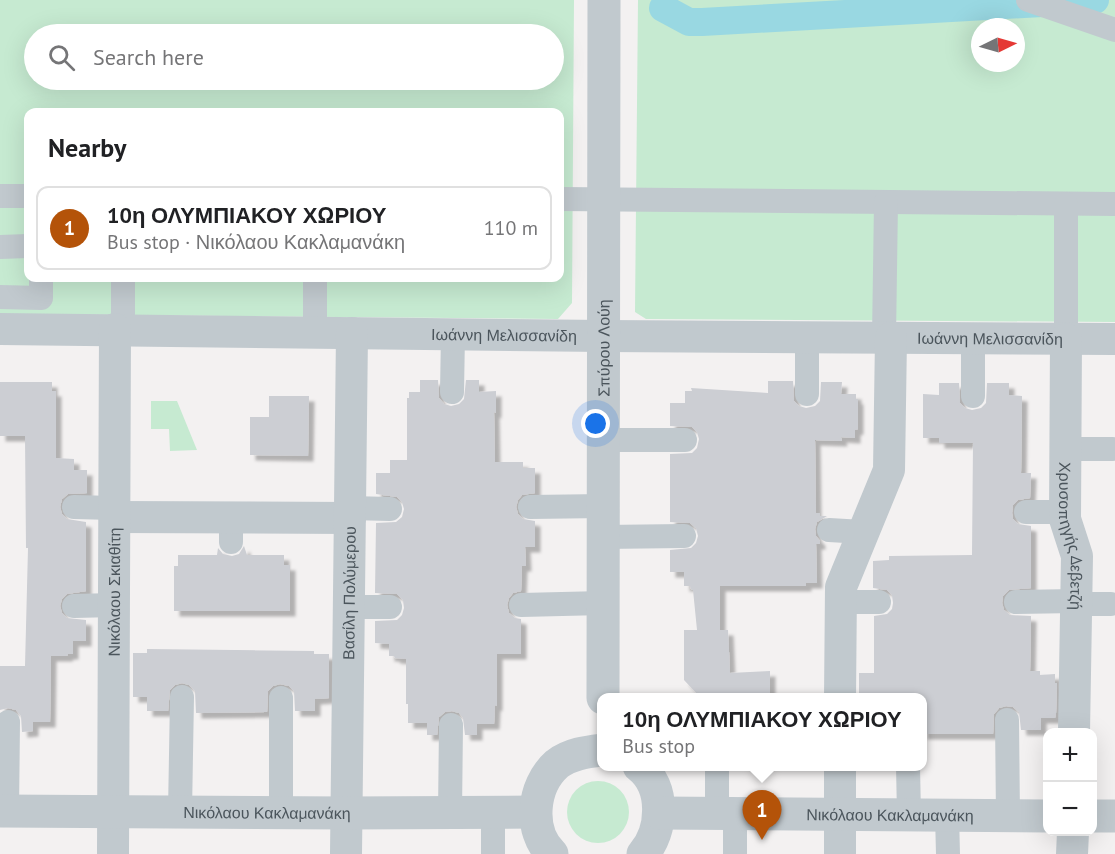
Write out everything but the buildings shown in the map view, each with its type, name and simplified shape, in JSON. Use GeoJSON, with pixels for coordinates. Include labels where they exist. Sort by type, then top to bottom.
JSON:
{"type":"FeatureCollection","features":[{"type":"Feature","properties":{"kind":"street","name":"Σπύρου Λούη"},"geometry":{"type":"LineString","coordinates":[[603,693],[604,0]]}},
{"type":"Feature","properties":{"kind":"street"},"geometry":{"type":"LineString","coordinates":[[1028,0],[1115,30]]}},
{"type":"Feature","properties":{"kind":"street"},"geometry":{"type":"LineString","coordinates":[[0,196],[24,196]]}},
{"type":"Feature","properties":{"kind":"street"},"geometry":{"type":"LineString","coordinates":[[564,199],[1115,204]]}},
{"type":"Feature","properties":{"kind":"street"},"geometry":{"type":"LineString","coordinates":[[840,693],[841,587],[889,470],[886,202]]}},
{"type":"Feature","properties":{"kind":"street"},"geometry":{"type":"LineString","coordinates":[[1066,204],[1066,339]]}},
{"type":"Feature","properties":{"kind":"street"},"geometry":{"type":"LineString","coordinates":[[0,247],[24,246]]}},
{"type":"Feature","properties":{"kind":"street"},"geometry":{"type":"LineString","coordinates":[[0,297],[41,298],[41,282]]}},
{"type":"Feature","properties":{"kind":"street"},"geometry":{"type":"LineString","coordinates":[[119,329],[123,282]]}},
{"type":"Feature","properties":{"kind":"street"},"geometry":{"type":"LineString","coordinates":[[315,282],[315,333]]}},
{"type":"Feature","properties":{"kind":"street","name":"Ιωάννη Μελισσανίδη"},"geometry":{"type":"LineString","coordinates":[[0,329],[1115,339]]}},
{"type":"Feature","properties":{"kind":"street","name":"Νικόλαου Σκιαθίτη"},"geometry":{"type":"LineString","coordinates":[[113,854],[114,513],[119,329]]}},
{"type":"Feature","properties":{"kind":"street","name":"Βασίλη Πολύμερου"},"geometry":{"type":"LineString","coordinates":[[346,854],[352,333]]}},
{"type":"Feature","properties":{"kind":"street"},"geometry":{"type":"LineString","coordinates":[[452,392],[453,334]]}},
{"type":"Feature","properties":{"kind":"street"},"geometry":{"type":"LineString","coordinates":[[807,337],[807,394]]}},
{"type":"Feature","properties":{"kind":"street"},"geometry":{"type":"LineString","coordinates":[[973,338],[973,396]]}},
{"type":"Feature","properties":{"kind":"street","name":"Χρυσοπηγής Δεβετζή"},"geometry":{"type":"LineString","coordinates":[[1066,339],[1065,519],[1077,556],[1074,728]]}},
{"type":"Feature","properties":{"kind":"street"},"geometry":{"type":"LineString","coordinates":[[604,440],[685,440]]}},
{"type":"Feature","properties":{"kind":"street"},"geometry":{"type":"LineString","coordinates":[[1065,449],[1113,449]]}},
{"type":"Feature","properties":{"kind":"street"},"geometry":{"type":"LineString","coordinates":[[74,507],[231,530],[390,509]]}},
{"type":"Feature","properties":{"kind":"street"},"geometry":{"type":"LineString","coordinates":[[530,507],[684,536]]}},
{"type":"Feature","properties":{"kind":"street"},"geometry":{"type":"LineString","coordinates":[[1026,512],[1065,512]]}},
{"type":"Feature","properties":{"kind":"street"},"geometry":{"type":"LineString","coordinates":[[829,530],[863,532]]}},
{"type":"Feature","properties":{"kind":"street"},"geometry":{"type":"LineString","coordinates":[[841,602],[879,602]]}},
{"type":"Feature","properties":{"kind":"street"},"geometry":{"type":"LineString","coordinates":[[1016,602],[1112,604]]}},
{"type":"Feature","properties":{"kind":"street"},"geometry":{"type":"LineString","coordinates":[[521,605],[603,603]]}},
{"type":"Feature","properties":{"kind":"street"},"geometry":{"type":"LineString","coordinates":[[74,606],[114,605]]}},
{"type":"Feature","properties":{"kind":"street"},"geometry":{"type":"LineString","coordinates":[[349,607],[390,607]]}},
{"type":"Feature","properties":{"kind":"street"},"geometry":{"type":"LineString","coordinates":[[180,812],[182,698]]}},
{"type":"Feature","properties":{"kind":"street"},"geometry":{"type":"LineString","coordinates":[[281,698],[281,813]]}},
{"type":"Feature","properties":{"kind":"street"},"geometry":{"type":"LineString","coordinates":[[1007,720],[1008,816]]}},
{"type":"Feature","properties":{"kind":"street"},"geometry":{"type":"LineString","coordinates":[[4,811],[8,722]]}},
{"type":"Feature","properties":{"kind":"street"},"geometry":{"type":"LineString","coordinates":[[450,813],[451,725]]}},
{"type":"Feature","properties":{"kind":"street"},"geometry":{"type":"LineString","coordinates":[[552,854],[538,830],[535,812],[541,785],[557,765],[579,752],[597,750]]}},
{"type":"Feature","properties":{"kind":"street"},"geometry":{"type":"LineString","coordinates":[[643,771],[655,788],[659,813],[658,829],[643,854]]}},
{"type":"Feature","properties":{"kind":"street"},"geometry":{"type":"LineString","coordinates":[[718,771],[735,854]]}},
{"type":"Feature","properties":{"kind":"street"},"geometry":{"type":"LineString","coordinates":[[840,771],[840,854]]}},
{"type":"Feature","properties":{"kind":"street"},"geometry":{"type":"LineString","coordinates":[[908,771],[909,815]]}},
{"type":"Feature","properties":{"kind":"street","name":"Νικόλαου Κακλαμανάκη"},"geometry":{"type":"LineString","coordinates":[[4,811],[535,812]]}},
{"type":"Feature","properties":{"kind":"street"},"geometry":{"type":"LineString","coordinates":[[493,813],[493,854]]}},
{"type":"Feature","properties":{"kind":"street","name":"Νικόλαου Κακλαμανάκη"},"geometry":{"type":"LineString","coordinates":[[659,813],[1043,816]]}},
{"type":"Feature","properties":{"kind":"street"},"geometry":{"type":"LineString","coordinates":[[947,815],[948,854]]}},
{"type":"Feature","properties":{"kind":"street"},"geometry":{"type":"LineString","coordinates":[[1097,816],[1115,816]]}},
{"type":"Feature","properties":{"kind":"street"},"geometry":{"type":"LineString","coordinates":[[1072,854],[1073,836]]}},
{"type":"Feature","properties":{"kind":"green space"},"geometry":{"type":"Polygon","coordinates":[[[0,0],[574,0],[572,303],[558,319],[0,314],[0,0]]]}},
{"type":"Feature","properties":{"kind":"green space"},"geometry":{"type":"Polygon","coordinates":[[[638,0],[1115,0],[1115,322],[646,319],[635,312],[638,0]]]}},
{"type":"Feature","properties":{"kind":"green space"},"geometry":{"type":"Polygon","coordinates":[[[151,401],[177,401],[197,450],[170,451],[169,429],[151,429],[151,401]]]}},
{"type":"Feature","properties":{"kind":"green space"},"geometry":{"type":"Polygon","coordinates":[[[592,781],[604,781],[620,790],[627,800],[629,812],[627,824],[620,834],[604,843],[592,843],[581,838],[572,829],[567,818],[567,806],[572,795],[581,786],[592,781]]]}},
{"type":"Feature","properties":{"kind":"waterway"},"geometry":{"type":"LineString","coordinates":[[663,8],[689,22],[702,22],[1095,0]]}},
{"type":"Feature","properties":{"kind":"place","name":"10η ΟΛΥΜΠΙΑΚΟΥ ΧΩΡΙΟΥ"},"geometry":{"type":"Point","coordinates":[762,840]}}]}
